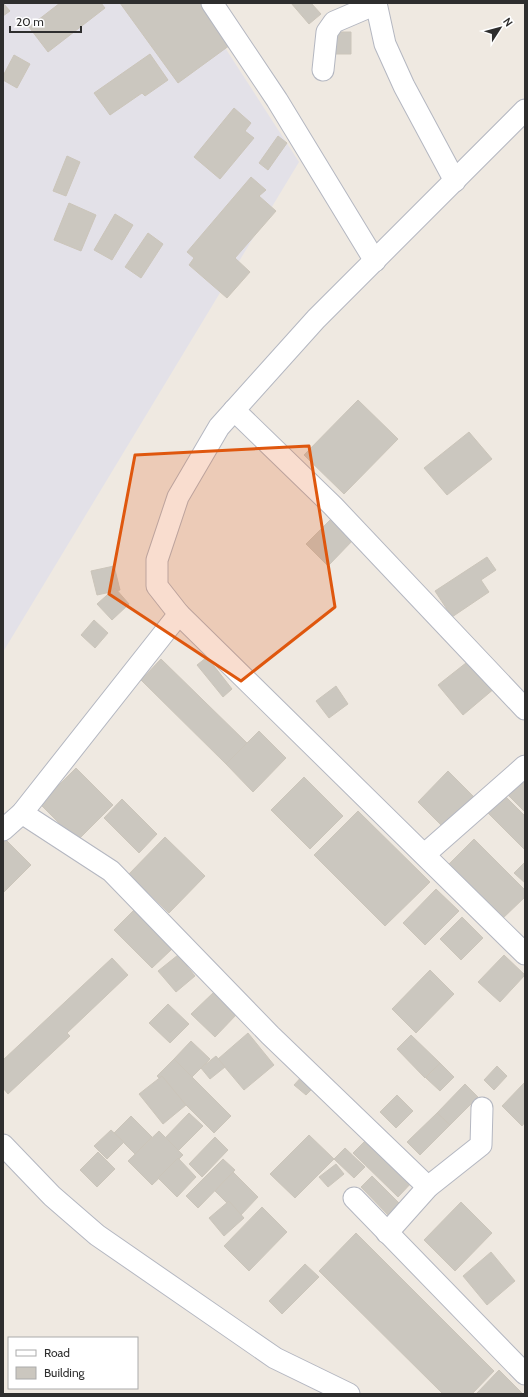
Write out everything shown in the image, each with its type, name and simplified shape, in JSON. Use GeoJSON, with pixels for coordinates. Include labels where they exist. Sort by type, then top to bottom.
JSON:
{"type":"FeatureCollection","features":[{"type":"Feature","properties":{"kind":"street"},"geometry":{"type":"LineString","coordinates":[[212,3],[277,100],[375,261]]}},
{"type":"Feature","properties":{"kind":"street"},"geometry":{"type":"LineString","coordinates":[[323,70],[327,32],[334,22],[376,3],[385,44],[404,86],[455,181]]}},
{"type":"Feature","properties":{"kind":"street"},"geometry":{"type":"LineString","coordinates":[[525,110],[316,319],[219,427],[178,497],[157,560],[158,586],[180,614],[525,954]]}},
{"type":"Feature","properties":{"kind":"street"},"geometry":{"type":"LineString","coordinates":[[234,410],[332,506],[525,710]]}},
{"type":"Feature","properties":{"kind":"street"},"geometry":{"type":"LineString","coordinates":[[3,830],[22,813],[180,614]]}},
{"type":"Feature","properties":{"kind":"street"},"geometry":{"type":"LineString","coordinates":[[425,854],[525,766]]}},
{"type":"Feature","properties":{"kind":"street"},"geometry":{"type":"LineString","coordinates":[[22,813],[111,871],[270,1035],[428,1187]]}},
{"type":"Feature","properties":{"kind":"street"},"geometry":{"type":"LineString","coordinates":[[387,1233],[428,1187],[481,1145],[482,1108]]}},
{"type":"Feature","properties":{"kind":"street"},"geometry":{"type":"LineString","coordinates":[[3,1145],[52,1196],[98,1235],[275,1358],[348,1394]]}},
{"type":"Feature","properties":{"kind":"street"},"geometry":{"type":"LineString","coordinates":[[354,1198],[525,1374]]}},
{"type":"Feature","properties":{"kind":"highlighted area"},"geometry":{"type":"Polygon","coordinates":[[[309,446],[335,607],[241,681],[109,594],[135,455],[309,446]]]}},
{"type":"Feature","properties":{"kind":"shaded area"},"geometry":{"type":"Polygon","coordinates":[[[3,3],[196,3],[299,162],[3,652],[3,3]]]}},
{"type":"Feature","properties":{"kind":"building"},"geometry":{"type":"Polygon","coordinates":[[[3,3],[10,11],[3,16],[3,3]]]}},
{"type":"Feature","properties":{"kind":"building"},"geometry":{"type":"Polygon","coordinates":[[[60,3],[101,3],[105,8],[48,52],[29,27],[60,3]]]}},
{"type":"Feature","properties":{"kind":"building"},"geometry":{"type":"Polygon","coordinates":[[[120,3],[210,3],[237,40],[178,83],[120,3]]]}},
{"type":"Feature","properties":{"kind":"building"},"geometry":{"type":"Polygon","coordinates":[[[291,3],[311,3],[321,14],[309,24],[291,3]]]}},
{"type":"Feature","properties":{"kind":"building"},"geometry":{"type":"Polygon","coordinates":[[[334,32],[351,32],[351,54],[335,54],[334,32]]]}},
{"type":"Feature","properties":{"kind":"building"},"geometry":{"type":"Polygon","coordinates":[[[150,54],[168,80],[145,96],[142,93],[110,115],[94,93],[150,54]]]}},
{"type":"Feature","properties":{"kind":"building"},"geometry":{"type":"Polygon","coordinates":[[[14,55],[30,64],[17,88],[3,80],[3,76],[14,55]]]}},
{"type":"Feature","properties":{"kind":"building"},"geometry":{"type":"Polygon","coordinates":[[[234,108],[251,123],[245,131],[254,138],[220,179],[194,157],[234,108]]]}},
{"type":"Feature","properties":{"kind":"building"},"geometry":{"type":"Polygon","coordinates":[[[278,136],[287,143],[268,170],[259,163],[278,136]]]}},
{"type":"Feature","properties":{"kind":"building"},"geometry":{"type":"Polygon","coordinates":[[[67,156],[80,162],[66,196],[53,191],[67,156]]]}},
{"type":"Feature","properties":{"kind":"building"},"geometry":{"type":"Polygon","coordinates":[[[251,177],[266,190],[259,196],[276,211],[235,258],[250,272],[227,298],[189,265],[194,258],[187,252],[251,177]]]}},
{"type":"Feature","properties":{"kind":"building"},"geometry":{"type":"Polygon","coordinates":[[[69,203],[96,215],[81,251],[54,240],[69,203]]]}},
{"type":"Feature","properties":{"kind":"building"},"geometry":{"type":"Polygon","coordinates":[[[115,214],[133,225],[112,260],[94,250],[115,214]]]}},
{"type":"Feature","properties":{"kind":"building"},"geometry":{"type":"Polygon","coordinates":[[[148,233],[163,244],[141,278],[125,267],[148,233]]]}},
{"type":"Feature","properties":{"kind":"building"},"geometry":{"type":"Polygon","coordinates":[[[358,400],[398,439],[344,494],[304,455],[358,400]]]}},
{"type":"Feature","properties":{"kind":"building"},"geometry":{"type":"Polygon","coordinates":[[[469,432],[492,459],[447,495],[424,468],[469,432]]]}},
{"type":"Feature","properties":{"kind":"building"},"geometry":{"type":"Polygon","coordinates":[[[333,517],[354,539],[328,566],[306,544],[333,517]]]}},
{"type":"Feature","properties":{"kind":"building"},"geometry":{"type":"Polygon","coordinates":[[[487,557],[496,570],[481,580],[489,592],[452,617],[435,591],[487,557]]]}},
{"type":"Feature","properties":{"kind":"building"},"geometry":{"type":"Polygon","coordinates":[[[114,566],[120,590],[97,595],[91,571],[114,566]]]}},
{"type":"Feature","properties":{"kind":"building"},"geometry":{"type":"Polygon","coordinates":[[[115,588],[129,604],[112,620],[97,604],[115,588]]]}},
{"type":"Feature","properties":{"kind":"building"},"geometry":{"type":"Polygon","coordinates":[[[94,620],[108,633],[95,648],[81,635],[94,620]]]}},
{"type":"Feature","properties":{"kind":"building"},"geometry":{"type":"Polygon","coordinates":[[[207,657],[232,689],[223,697],[197,665],[207,657]]]}},
{"type":"Feature","properties":{"kind":"building"},"geometry":{"type":"Polygon","coordinates":[[[161,659],[247,743],[226,764],[141,680],[161,659]]]}},
{"type":"Feature","properties":{"kind":"building"},"geometry":{"type":"Polygon","coordinates":[[[471,659],[495,688],[463,715],[438,685],[471,659]]]}},
{"type":"Feature","properties":{"kind":"building"},"geometry":{"type":"Polygon","coordinates":[[[336,686],[348,704],[329,718],[316,701],[336,686]]]}},
{"type":"Feature","properties":{"kind":"building"},"geometry":{"type":"Polygon","coordinates":[[[259,731],[286,758],[253,792],[226,764],[259,731]]]}},
{"type":"Feature","properties":{"kind":"building"},"geometry":{"type":"Polygon","coordinates":[[[76,768],[113,805],[77,841],[40,804],[76,768]]]}},
{"type":"Feature","properties":{"kind":"building"},"geometry":{"type":"Polygon","coordinates":[[[448,771],[476,799],[446,830],[418,802],[448,771]]]}},
{"type":"Feature","properties":{"kind":"building"},"geometry":{"type":"Polygon","coordinates":[[[525,773],[525,812],[506,793],[525,773]]]}},
{"type":"Feature","properties":{"kind":"building"},"geometry":{"type":"Polygon","coordinates":[[[304,777],[343,816],[310,849],[271,810],[304,777]]]}},
{"type":"Feature","properties":{"kind":"building"},"geometry":{"type":"Polygon","coordinates":[[[505,796],[525,816],[525,850],[488,813],[505,796]]]}},
{"type":"Feature","properties":{"kind":"building"},"geometry":{"type":"Polygon","coordinates":[[[122,799],[157,834],[139,853],[104,818],[122,799]]]}},
{"type":"Feature","properties":{"kind":"building"},"geometry":{"type":"Polygon","coordinates":[[[358,811],[430,882],[385,926],[314,855],[358,811]]]}},
{"type":"Feature","properties":{"kind":"building"},"geometry":{"type":"Polygon","coordinates":[[[3,837],[31,865],[3,893],[3,837]]]}},
{"type":"Feature","properties":{"kind":"building"},"geometry":{"type":"Polygon","coordinates":[[[165,837],[205,876],[169,913],[129,874],[165,837]]]}},
{"type":"Feature","properties":{"kind":"building"},"geometry":{"type":"Polygon","coordinates":[[[474,839],[525,890],[525,897],[501,920],[447,866],[474,839]]]}},
{"type":"Feature","properties":{"kind":"building"},"geometry":{"type":"Polygon","coordinates":[[[525,862],[525,883],[514,873],[525,862]]]}},
{"type":"Feature","properties":{"kind":"building"},"geometry":{"type":"Polygon","coordinates":[[[436,889],[459,911],[425,945],[403,923],[436,889]]]}},
{"type":"Feature","properties":{"kind":"building"},"geometry":{"type":"Polygon","coordinates":[[[134,910],[172,949],[152,968],[114,930],[134,910]]]}},
{"type":"Feature","properties":{"kind":"building"},"geometry":{"type":"Polygon","coordinates":[[[462,917],[483,938],[461,960],[440,939],[462,917]]]}},
{"type":"Feature","properties":{"kind":"building"},"geometry":{"type":"Polygon","coordinates":[[[178,955],[195,976],[176,992],[158,971],[178,955]]]}},
{"type":"Feature","properties":{"kind":"building"},"geometry":{"type":"Polygon","coordinates":[[[504,955],[525,975],[500,1002],[478,982],[504,955]]]}},
{"type":"Feature","properties":{"kind":"building"},"geometry":{"type":"Polygon","coordinates":[[[112,958],[128,975],[67,1033],[70,1036],[8,1094],[3,1088],[3,1060],[112,958]]]}},
{"type":"Feature","properties":{"kind":"building"},"geometry":{"type":"Polygon","coordinates":[[[430,970],[454,994],[416,1033],[392,1009],[430,970]]]}},
{"type":"Feature","properties":{"kind":"building"},"geometry":{"type":"Polygon","coordinates":[[[214,992],[237,1014],[215,1037],[191,1014],[214,992]]]}},
{"type":"Feature","properties":{"kind":"building"},"geometry":{"type":"Polygon","coordinates":[[[168,1004],[189,1024],[170,1043],[149,1023],[168,1004]]]}},
{"type":"Feature","properties":{"kind":"building"},"geometry":{"type":"Polygon","coordinates":[[[248,1033],[274,1065],[244,1090],[218,1059],[248,1033]]]}},
{"type":"Feature","properties":{"kind":"building"},"geometry":{"type":"Polygon","coordinates":[[[411,1035],[440,1063],[425,1078],[397,1049],[411,1035]]]}},
{"type":"Feature","properties":{"kind":"building"},"geometry":{"type":"Polygon","coordinates":[[[191,1041],[210,1059],[192,1077],[174,1059],[191,1041]]]}},
{"type":"Feature","properties":{"kind":"building"},"geometry":{"type":"Polygon","coordinates":[[[216,1056],[225,1067],[210,1079],[201,1068],[216,1056]]]}},
{"type":"Feature","properties":{"kind":"building"},"geometry":{"type":"Polygon","coordinates":[[[174,1059],[231,1116],[214,1133],[157,1076],[174,1059]]]}},
{"type":"Feature","properties":{"kind":"building"},"geometry":{"type":"Polygon","coordinates":[[[440,1063],[454,1077],[440,1091],[426,1078],[440,1063]]]}},
{"type":"Feature","properties":{"kind":"building"},"geometry":{"type":"Polygon","coordinates":[[[497,1066],[507,1076],[494,1090],[484,1080],[497,1066]]]}},
{"type":"Feature","properties":{"kind":"building"},"geometry":{"type":"Polygon","coordinates":[[[305,1073],[317,1084],[306,1095],[294,1085],[305,1073]]]}},
{"type":"Feature","properties":{"kind":"building"},"geometry":{"type":"Polygon","coordinates":[[[162,1076],[186,1105],[163,1124],[139,1094],[162,1076]]]}},
{"type":"Feature","properties":{"kind":"building"},"geometry":{"type":"Polygon","coordinates":[[[525,1082],[525,1122],[522,1126],[502,1106],[525,1082]]]}},
{"type":"Feature","properties":{"kind":"building"},"geometry":{"type":"Polygon","coordinates":[[[465,1084],[478,1097],[450,1125],[437,1113],[465,1084]]]}},
{"type":"Feature","properties":{"kind":"building"},"geometry":{"type":"Polygon","coordinates":[[[397,1095],[413,1111],[396,1128],[380,1112],[397,1095]]]}},
{"type":"Feature","properties":{"kind":"building"},"geometry":{"type":"Polygon","coordinates":[[[189,1113],[203,1126],[178,1151],[165,1138],[189,1113]]]}},
{"type":"Feature","properties":{"kind":"building"},"geometry":{"type":"Polygon","coordinates":[[[437,1113],[450,1125],[420,1155],[407,1142],[437,1113]]]}},
{"type":"Feature","properties":{"kind":"building"},"geometry":{"type":"Polygon","coordinates":[[[131,1116],[152,1137],[135,1154],[114,1133],[131,1116]]]}},
{"type":"Feature","properties":{"kind":"building"},"geometry":{"type":"Polygon","coordinates":[[[111,1130],[124,1142],[107,1159],[94,1146],[111,1130]]]}},
{"type":"Feature","properties":{"kind":"building"},"geometry":{"type":"Polygon","coordinates":[[[159,1131],[183,1155],[152,1185],[128,1161],[159,1131]]]}},
{"type":"Feature","properties":{"kind":"building"},"geometry":{"type":"Polygon","coordinates":[[[309,1135],[334,1159],[295,1198],[270,1174],[309,1135]]]}},
{"type":"Feature","properties":{"kind":"building"},"geometry":{"type":"Polygon","coordinates":[[[371,1135],[415,1179],[398,1197],[353,1153],[371,1135]]]}},
{"type":"Feature","properties":{"kind":"building"},"geometry":{"type":"Polygon","coordinates":[[[215,1137],[228,1150],[202,1177],[189,1164],[215,1137]]]}},
{"type":"Feature","properties":{"kind":"building"},"geometry":{"type":"Polygon","coordinates":[[[345,1148],[365,1167],[354,1178],[334,1159],[345,1148]]]}},
{"type":"Feature","properties":{"kind":"building"},"geometry":{"type":"Polygon","coordinates":[[[98,1152],[115,1169],[97,1187],[80,1170],[98,1152]]]}},
{"type":"Feature","properties":{"kind":"building"},"geometry":{"type":"Polygon","coordinates":[[[178,1158],[196,1177],[177,1197],[158,1178],[178,1158]]]}},
{"type":"Feature","properties":{"kind":"building"},"geometry":{"type":"Polygon","coordinates":[[[223,1159],[235,1170],[198,1208],[186,1196],[223,1159]]]}},
{"type":"Feature","properties":{"kind":"building"},"geometry":{"type":"Polygon","coordinates":[[[336,1164],[344,1174],[328,1187],[319,1177],[336,1164]]]}},
{"type":"Feature","properties":{"kind":"building"},"geometry":{"type":"Polygon","coordinates":[[[233,1172],[258,1197],[240,1216],[215,1191],[233,1172]]]}},
{"type":"Feature","properties":{"kind":"building"},"geometry":{"type":"Polygon","coordinates":[[[372,1176],[403,1207],[391,1218],[361,1187],[372,1176]]]}},
{"type":"Feature","properties":{"kind":"building"},"geometry":{"type":"Polygon","coordinates":[[[229,1201],[244,1218],[224,1236],[209,1218],[229,1201]]]}},
{"type":"Feature","properties":{"kind":"building"},"geometry":{"type":"Polygon","coordinates":[[[461,1202],[492,1233],[455,1271],[424,1240],[461,1202]]]}},
{"type":"Feature","properties":{"kind":"building"},"geometry":{"type":"Polygon","coordinates":[[[262,1207],[287,1232],[249,1271],[224,1246],[262,1207]]]}},
{"type":"Feature","properties":{"kind":"building"},"geometry":{"type":"Polygon","coordinates":[[[356,1233],[494,1371],[472,1394],[443,1394],[319,1271],[356,1233]]]}},
{"type":"Feature","properties":{"kind":"building"},"geometry":{"type":"Polygon","coordinates":[[[491,1252],[515,1281],[487,1305],[463,1276],[491,1252]]]}},
{"type":"Feature","properties":{"kind":"building"},"geometry":{"type":"Polygon","coordinates":[[[305,1264],[319,1277],[282,1314],[269,1301],[305,1264]]]}},
{"type":"Feature","properties":{"kind":"building"},"geometry":{"type":"Polygon","coordinates":[[[499,1370],[523,1394],[476,1394],[499,1370]]]}}]}
